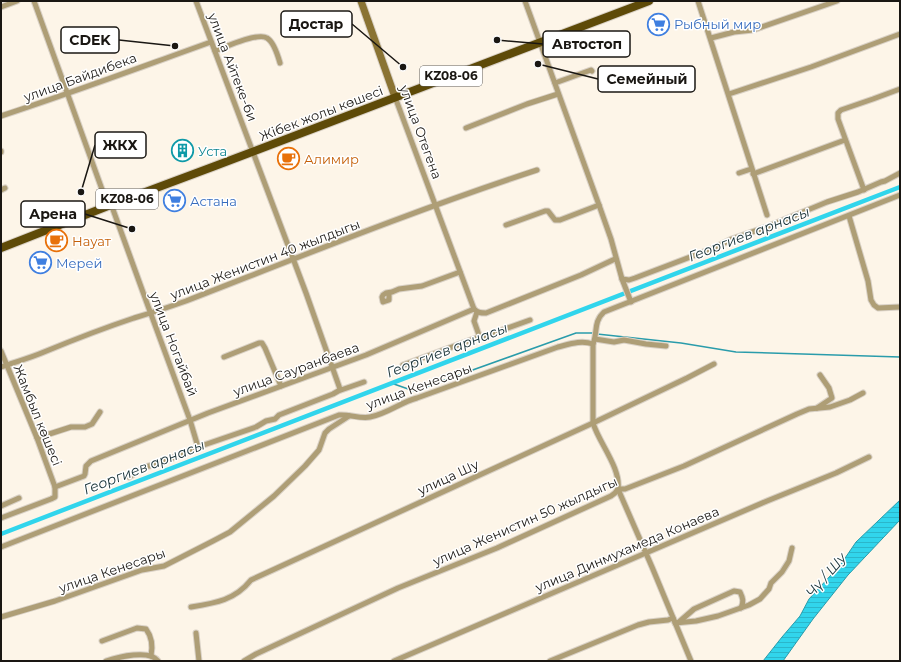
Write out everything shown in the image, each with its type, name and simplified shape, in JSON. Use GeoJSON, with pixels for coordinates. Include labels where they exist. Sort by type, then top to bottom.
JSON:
{"type":"FeatureCollection","features":[{"type":"Feature","properties":{"kind":"highway","name":"Жібек жолы көшесі"},"geometry":{"type":"LineString","coordinates":[[2,246],[649,1]]}},
{"type":"Feature","properties":{"kind":"main road","name":"улица Отегена"},"geometry":{"type":"LineString","coordinates":[[360,1],[395,97]]}},
{"type":"Feature","properties":{"kind":"street"},"geometry":{"type":"LineString","coordinates":[[1,7],[17,1]]}},
{"type":"Feature","properties":{"kind":"street","name":"улица Ногайбай"},"geometry":{"type":"LineString","coordinates":[[34,1],[190,420],[198,447]]}},
{"type":"Feature","properties":{"kind":"street","name":"улица Айтеке-би"},"geometry":{"type":"LineString","coordinates":[[196,1],[293,258],[340,390]]}},
{"type":"Feature","properties":{"kind":"street"},"geometry":{"type":"LineString","coordinates":[[525,1],[599,205],[611,240],[622,281],[631,302]]}},
{"type":"Feature","properties":{"kind":"street"},"geometry":{"type":"LineString","coordinates":[[698,1],[767,215]]}},
{"type":"Feature","properties":{"kind":"street"},"geometry":{"type":"LineString","coordinates":[[711,38],[734,32],[753,30],[837,1]]}},
{"type":"Feature","properties":{"kind":"street"},"geometry":{"type":"LineString","coordinates":[[728,94],[810,67],[900,34]]}},
{"type":"Feature","properties":{"kind":"street"},"geometry":{"type":"LineString","coordinates":[[215,51],[252,38],[265,37],[270,41],[280,63]]}},
{"type":"Feature","properties":{"kind":"street","name":"улица Байдибека"},"geometry":{"type":"LineString","coordinates":[[1,116],[68,94],[212,42]]}},
{"type":"Feature","properties":{"kind":"street"},"geometry":{"type":"LineString","coordinates":[[555,83],[591,70],[592,71]]}},
{"type":"Feature","properties":{"kind":"street"},"geometry":{"type":"LineString","coordinates":[[864,190],[838,119],[839,112],[900,89]]}},
{"type":"Feature","properties":{"kind":"street"},"geometry":{"type":"LineString","coordinates":[[466,128],[527,104],[558,94]]}},
{"type":"Feature","properties":{"kind":"street","name":"улица Отегена"},"geometry":{"type":"LineString","coordinates":[[395,97],[476,311]]}},
{"type":"Feature","properties":{"kind":"street"},"geometry":{"type":"LineString","coordinates":[[739,173],[752,172],[845,140]]}},
{"type":"Feature","properties":{"kind":"street","name":"улица Женистин 40 жылдыгы"},"geometry":{"type":"LineString","coordinates":[[4,366],[184,301],[293,258],[480,188],[537,170]]}},
{"type":"Feature","properties":{"kind":"street"},"geometry":{"type":"LineString","coordinates":[[622,281],[635,278],[714,248],[827,202],[864,190],[886,181],[900,173]]}},
{"type":"Feature","properties":{"kind":"street"},"geometry":{"type":"LineString","coordinates":[[690,661],[618,489],[617,475],[592,423],[593,344],[599,317],[604,312],[900,195]]}},
{"type":"Feature","properties":{"kind":"street"},"geometry":{"type":"LineString","coordinates":[[506,225],[544,211],[548,211],[555,220],[560,220],[599,205]]}},
{"type":"Feature","properties":{"kind":"street"},"geometry":{"type":"LineString","coordinates":[[45,216],[50,229]]}},
{"type":"Feature","properties":{"kind":"street"},"geometry":{"type":"LineString","coordinates":[[849,216],[868,281],[871,300],[878,308],[900,307]]}},
{"type":"Feature","properties":{"kind":"street","name":"улица Сауранбаева"},"geometry":{"type":"LineString","coordinates":[[55,487],[84,476],[86,466],[91,461],[190,420],[385,347],[476,311],[486,313],[615,259]]}},
{"type":"Feature","properties":{"kind":"street"},"geometry":{"type":"LineString","coordinates":[[389,293],[399,289],[422,286],[460,272]]}},
{"type":"Feature","properties":{"kind":"street"},"geometry":{"type":"LineString","coordinates":[[476,311],[474,321],[479,337]]}},
{"type":"Feature","properties":{"kind":"street"},"geometry":{"type":"LineString","coordinates":[[403,365],[479,337],[483,338],[530,320]]}},
{"type":"Feature","properties":{"kind":"street"},"geometry":{"type":"LineString","coordinates":[[595,339],[614,342],[624,340],[666,346]]}},
{"type":"Feature","properties":{"kind":"street","name":"улица Кенесары"},"geometry":{"type":"LineString","coordinates":[[1,617],[142,570],[164,566],[230,532],[274,496],[305,466],[319,450],[325,433],[349,416],[369,417],[379,415],[408,401],[558,347],[580,342],[593,344]]}},
{"type":"Feature","properties":{"kind":"street"},"geometry":{"type":"LineString","coordinates":[[224,357],[262,343],[281,386]]}},
{"type":"Feature","properties":{"kind":"street","name":"Жамбыл көшесі"},"geometry":{"type":"LineString","coordinates":[[1,351],[4,366],[37,438],[55,487]]}},
{"type":"Feature","properties":{"kind":"street","name":"улица Шу"},"geometry":{"type":"LineString","coordinates":[[191,607],[227,599],[239,593],[251,580],[592,423],[714,364]]}},
{"type":"Feature","properties":{"kind":"street"},"geometry":{"type":"LineString","coordinates":[[817,408],[832,398],[830,388],[820,375]]}},
{"type":"Feature","properties":{"kind":"street"},"geometry":{"type":"LineString","coordinates":[[129,477],[145,467],[161,463],[198,447],[256,427],[266,421],[275,419],[279,415],[340,390],[364,382]]}},
{"type":"Feature","properties":{"kind":"street","name":"улица Женистин 50 жылдыгы"},"geometry":{"type":"LineString","coordinates":[[244,661],[398,588],[497,548],[611,496],[618,489],[625,489],[684,466],[797,414],[817,408],[824,409],[854,398],[863,393]]}},
{"type":"Feature","properties":{"kind":"street"},"geometry":{"type":"LineString","coordinates":[[37,438],[71,427],[85,427],[92,424],[100,412]]}},
{"type":"Feature","properties":{"kind":"street"},"geometry":{"type":"LineString","coordinates":[[1,547],[339,415],[349,416]]}},
{"type":"Feature","properties":{"kind":"street","name":"улица Динмухамеда Конаева"},"geometry":{"type":"LineString","coordinates":[[394,661],[767,501],[836,473],[869,457]]}},
{"type":"Feature","properties":{"kind":"street"},"geometry":{"type":"LineString","coordinates":[[1,518],[55,497],[55,487]]}},
{"type":"Feature","properties":{"kind":"street"},"geometry":{"type":"LineString","coordinates":[[1,506],[19,498]]}},
{"type":"Feature","properties":{"kind":"street"},"geometry":{"type":"LineString","coordinates":[[550,661],[638,625],[668,620],[696,621],[718,616],[754,603],[765,594],[771,584],[782,572],[789,561],[792,548]]}},
{"type":"Feature","properties":{"kind":"street"},"geometry":{"type":"LineString","coordinates":[[674,621],[680,621],[694,609],[734,591],[740,592],[743,598],[741,608]]}},
{"type":"Feature","properties":{"kind":"street"},"geometry":{"type":"LineString","coordinates":[[102,641],[137,628],[146,629],[150,634],[152,643],[151,656]]}},
{"type":"Feature","properties":{"kind":"street"},"geometry":{"type":"LineString","coordinates":[[196,633],[199,661]]}},
{"type":"Feature","properties":{"kind":"street"},"geometry":{"type":"LineString","coordinates":[[106,661],[118,657],[149,655],[155,657],[158,661]]}},
{"type":"Feature","properties":{"kind":"water"},"geometry":{"type":"Polygon","coordinates":[[[900,500],[900,520],[848,575],[813,619],[783,661],[763,661],[800,616],[809,599],[841,564],[856,542],[900,500]]]}},
{"type":"Feature","properties":{"kind":"waterway","name":"Георгиев арнасы"},"geometry":{"type":"LineString","coordinates":[[1,534],[900,187]]}},
{"type":"Feature","properties":{"kind":"waterway"},"geometry":{"type":"LineString","coordinates":[[391,383],[414,391],[576,333],[593,333]]}},
{"type":"Feature","properties":{"kind":"waterway"},"geometry":{"type":"LineString","coordinates":[[597,334],[681,343],[736,352],[900,357]]}},
{"type":"Feature","properties":{"kind":"place","name":"Рыбный мир"},"geometry":{"type":"Point","coordinates":[659,24]}},
{"type":"Feature","properties":{"kind":"place","name":"Автостоп"},"geometry":{"type":"Point","coordinates":[497,40]}},
{"type":"Feature","properties":{"kind":"place","name":"CDEK"},"geometry":{"type":"Point","coordinates":[175,46]}},
{"type":"Feature","properties":{"kind":"place","name":"Семейный"},"geometry":{"type":"Point","coordinates":[538,64]}},
{"type":"Feature","properties":{"kind":"place","name":"Достар"},"geometry":{"type":"Point","coordinates":[403,67]}},
{"type":"Feature","properties":{"kind":"place","name":"Уста"},"geometry":{"type":"Point","coordinates":[183,151]}},
{"type":"Feature","properties":{"kind":"place","name":"Алимир"},"geometry":{"type":"Point","coordinates":[288,159]}},
{"type":"Feature","properties":{"kind":"place","name":"ЖКХ"},"geometry":{"type":"Point","coordinates":[81,192]}},
{"type":"Feature","properties":{"kind":"place","name":"Астана"},"geometry":{"type":"Point","coordinates":[174,201]}},
{"type":"Feature","properties":{"kind":"place","name":"Арена"},"geometry":{"type":"Point","coordinates":[132,229]}},
{"type":"Feature","properties":{"kind":"place","name":"Науат"},"geometry":{"type":"Point","coordinates":[57,241]}},
{"type":"Feature","properties":{"kind":"place","name":"Мерей"},"geometry":{"type":"Point","coordinates":[40,263]}},
{"type":"Feature","properties":{"kind":"water label","name":"Чү / Шу"},"geometry":{"type":"Point","coordinates":[826,575]}}]}
